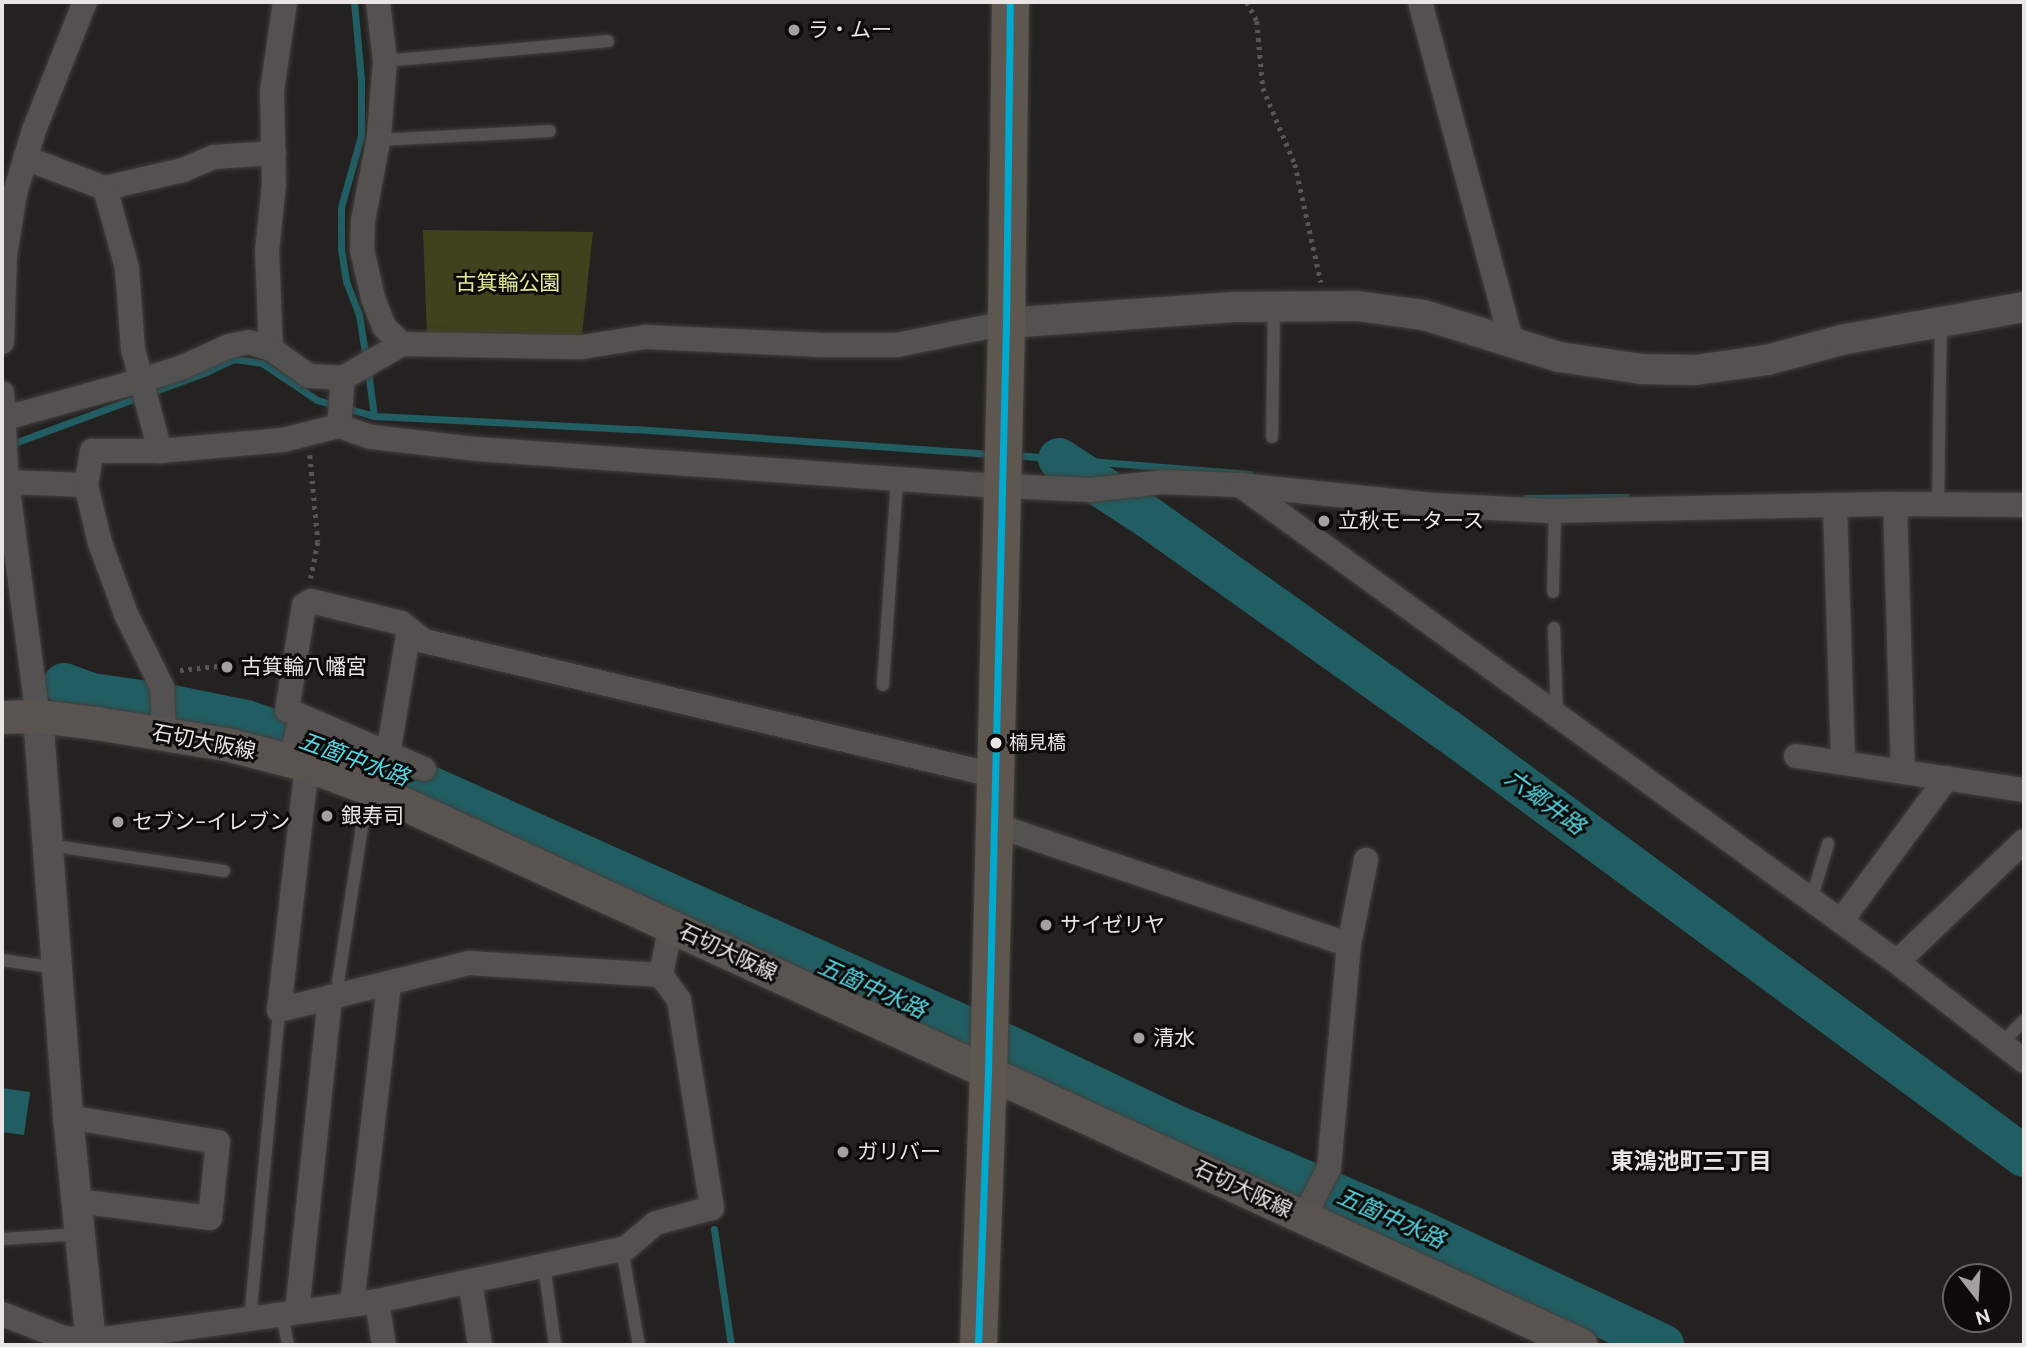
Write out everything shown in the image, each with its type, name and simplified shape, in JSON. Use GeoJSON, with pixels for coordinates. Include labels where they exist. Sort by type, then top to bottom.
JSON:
{"type":"FeatureCollection","features":[{"type":"Feature","properties":{"kind":"main road"},"geometry":{"type":"LineString","coordinates":[[978,1345],[989,1046],[1000,467],[1006,323],[1010,2]]}},
{"type":"Feature","properties":{"kind":"main road","name":"石切大阪線"},"geometry":{"type":"LineString","coordinates":[[2,717],[38,716],[164,732],[298,743],[368,788],[671,925],[989,1046],[1580,1345]]}},
{"type":"Feature","properties":{"kind":"street"},"geometry":{"type":"LineString","coordinates":[[2,342],[5,255],[15,193],[25,158],[85,2]]}},
{"type":"Feature","properties":{"kind":"street"},"geometry":{"type":"LineString","coordinates":[[271,349],[267,251],[275,153],[272,91],[285,2]]}},
{"type":"Feature","properties":{"kind":"street"},"geometry":{"type":"LineString","coordinates":[[378,2],[384,61],[379,140],[363,222],[362,250],[373,298],[384,327],[402,344]]}},
{"type":"Feature","properties":{"kind":"street"},"geometry":{"type":"LineString","coordinates":[[1420,2],[1512,343]]}},
{"type":"Feature","properties":{"kind":"street"},"geometry":{"type":"LineString","coordinates":[[25,158],[104,188],[183,170],[214,157],[275,153]]}},
{"type":"Feature","properties":{"kind":"street"},"geometry":{"type":"LineString","coordinates":[[104,188],[127,268],[134,349],[160,451]]}},
{"type":"Feature","properties":{"kind":"street"},"geometry":{"type":"LineString","coordinates":[[3,418],[143,380],[183,367],[229,346],[249,342],[271,349],[309,376],[343,378],[402,344],[582,347],[645,337],[818,345],[897,345],[1006,323],[1274,307],[1357,306],[1424,315],[1559,358],[1642,369],[1695,370],[1767,360],[1841,340],[2024,307]]}},
{"type":"Feature","properties":{"kind":"street"},"geometry":{"type":"LineString","coordinates":[[339,426],[343,378]]}},
{"type":"Feature","properties":{"kind":"street"},"geometry":{"type":"LineString","coordinates":[[2,393],[7,482],[38,716],[68,1117],[91,1343]]}},
{"type":"Feature","properties":{"kind":"street"},"geometry":{"type":"LineString","coordinates":[[164,732],[162,687],[121,602],[100,543],[86,485],[92,450],[160,451],[283,440],[339,426],[371,437],[477,449],[897,479],[1000,467],[1090,490],[1162,482],[1240,485],[1435,505],[1555,511],[1895,504],[1938,496],[2024,506]]}},
{"type":"Feature","properties":{"kind":"street"},"geometry":{"type":"LineString","coordinates":[[7,482],[86,485]]}},
{"type":"Feature","properties":{"kind":"street"},"geometry":{"type":"LineString","coordinates":[[1240,485],[1897,962],[2024,1061]]}},
{"type":"Feature","properties":{"kind":"street"},"geometry":{"type":"LineString","coordinates":[[1895,504],[1902,772]]}},
{"type":"Feature","properties":{"kind":"street"},"geometry":{"type":"LineString","coordinates":[[1835,506],[1843,763]]}},
{"type":"Feature","properties":{"kind":"street"},"geometry":{"type":"LineString","coordinates":[[661,975],[470,963],[389,983],[334,989],[279,1010],[298,743],[287,710],[304,605],[312,601],[401,623],[425,641],[993,775]]}},
{"type":"Feature","properties":{"kind":"street"},"geometry":{"type":"LineString","coordinates":[[388,754],[410,630]]}},
{"type":"Feature","properties":{"kind":"street"},"geometry":{"type":"LineString","coordinates":[[298,743],[388,754],[424,769]]}},
{"type":"Feature","properties":{"kind":"street"},"geometry":{"type":"LineString","coordinates":[[1796,756],[2024,790]]}},
{"type":"Feature","properties":{"kind":"street"},"geometry":{"type":"LineString","coordinates":[[1841,921],[1947,778]]}},
{"type":"Feature","properties":{"kind":"street"},"geometry":{"type":"LineString","coordinates":[[992,824],[1349,945]]}},
{"type":"Feature","properties":{"kind":"street"},"geometry":{"type":"LineString","coordinates":[[1897,962],[2024,841]]}},
{"type":"Feature","properties":{"kind":"street"},"geometry":{"type":"LineString","coordinates":[[1309,1210],[1329,1168],[1349,945],[1366,860]]}},
{"type":"Feature","properties":{"kind":"street"},"geometry":{"type":"LineString","coordinates":[[2,1314],[64,1338],[91,1343],[184,1337],[250,1319],[377,1301],[622,1249],[656,1223],[712,1208],[679,1000],[661,975],[671,925]]}},
{"type":"Feature","properties":{"kind":"street"},"geometry":{"type":"LineString","coordinates":[[352,1304],[389,983]]}},
{"type":"Feature","properties":{"kind":"street"},"geometry":{"type":"LineString","coordinates":[[290,1313],[334,989]]}},
{"type":"Feature","properties":{"kind":"street"},"geometry":{"type":"LineString","coordinates":[[68,1117],[218,1142],[210,1218],[76,1201]]}},
{"type":"Feature","properties":{"kind":"street"},"geometry":{"type":"LineString","coordinates":[[470,1281],[480,1345]]}},
{"type":"Feature","properties":{"kind":"street"},"geometry":{"type":"LineString","coordinates":[[377,1301],[384,1345]]}},
{"type":"Feature","properties":{"kind":"lane"},"geometry":{"type":"LineString","coordinates":[[384,61],[608,41]]}},
{"type":"Feature","properties":{"kind":"lane"},"geometry":{"type":"LineString","coordinates":[[379,140],[550,131]]}},
{"type":"Feature","properties":{"kind":"lane"},"geometry":{"type":"LineString","coordinates":[[1272,437],[1274,307]]}},
{"type":"Feature","properties":{"kind":"lane"},"geometry":{"type":"LineString","coordinates":[[1938,496],[1941,322]]}},
{"type":"Feature","properties":{"kind":"lane"},"geometry":{"type":"LineString","coordinates":[[883,685],[897,479]]}},
{"type":"Feature","properties":{"kind":"lane"},"geometry":{"type":"LineString","coordinates":[[1553,592],[1555,511]]}},
{"type":"Feature","properties":{"kind":"lane"},"geometry":{"type":"LineString","coordinates":[[1554,628],[1558,716]]}},
{"type":"Feature","properties":{"kind":"lane"},"geometry":{"type":"LineString","coordinates":[[334,989],[368,788]]}},
{"type":"Feature","properties":{"kind":"lane"},"geometry":{"type":"LineString","coordinates":[[1811,900],[1828,844]]}},
{"type":"Feature","properties":{"kind":"lane"},"geometry":{"type":"LineString","coordinates":[[48,845],[224,871]]}},
{"type":"Feature","properties":{"kind":"lane"},"geometry":{"type":"LineString","coordinates":[[2,960],[57,968]]}},
{"type":"Feature","properties":{"kind":"lane"},"geometry":{"type":"LineString","coordinates":[[250,1319],[279,1010]]}},
{"type":"Feature","properties":{"kind":"lane"},"geometry":{"type":"LineString","coordinates":[[2002,1044],[2024,1020]]}},
{"type":"Feature","properties":{"kind":"lane"},"geometry":{"type":"LineString","coordinates":[[2,1239],[80,1234]]}},
{"type":"Feature","properties":{"kind":"lane"},"geometry":{"type":"LineString","coordinates":[[622,1249],[639,1345]]}},
{"type":"Feature","properties":{"kind":"lane"},"geometry":{"type":"LineString","coordinates":[[544,1265],[555,1345]]}},
{"type":"Feature","properties":{"kind":"lane"},"geometry":{"type":"LineString","coordinates":[[288,1345],[290,1313]]}},
{"type":"Feature","properties":{"kind":"path"},"geometry":{"type":"LineString","coordinates":[[1247,2],[1257,21],[1263,88],[1295,164],[1326,306]]}},
{"type":"Feature","properties":{"kind":"path"},"geometry":{"type":"LineString","coordinates":[[309,434],[318,541],[309,587]]}},
{"type":"Feature","properties":{"kind":"path"},"geometry":{"type":"LineString","coordinates":[[155,673],[228,665]]}},
{"type":"Feature","properties":{"kind":"green space","name":"古箕輪公園"},"geometry":{"type":"Polygon","coordinates":[[[423,230],[593,232],[582,335],[427,336],[423,230]]]}},
{"type":"Feature","properties":{"kind":"water"},"geometry":{"type":"Polygon","coordinates":[[[2,1088],[30,1092],[24,1135],[2,1132],[2,1088]]]}},
{"type":"Feature","properties":{"kind":"waterway"},"geometry":{"type":"LineString","coordinates":[[354,2],[361,79],[361,136],[341,207],[341,249],[346,281],[359,315],[366,359]]}},
{"type":"Feature","properties":{"kind":"waterway"},"geometry":{"type":"LineString","coordinates":[[9,445],[206,372],[234,359],[262,363],[317,400],[374,416],[634,429],[991,454]]}},
{"type":"Feature","properties":{"kind":"waterway"},"geometry":{"type":"LineString","coordinates":[[368,371],[374,416]]}},
{"type":"Feature","properties":{"kind":"waterway"},"geometry":{"type":"LineString","coordinates":[[1014,455],[1249,474]]}},
{"type":"Feature","properties":{"kind":"waterway","name":"六郷井路"},"geometry":{"type":"LineString","coordinates":[[1059,459],[1148,517],[1447,730],[2024,1156]]}},
{"type":"Feature","properties":{"kind":"waterway"},"geometry":{"type":"LineString","coordinates":[[1526,498],[1626,497]]}},
{"type":"Feature","properties":{"kind":"waterway","name":"五箇中水路"},"geometry":{"type":"LineString","coordinates":[[64,684],[92,694],[168,705],[246,721],[392,770],[1010,1047],[1167,1122],[1410,1226],[1663,1345]]}},
{"type":"Feature","properties":{"kind":"waterway"},"geometry":{"type":"LineString","coordinates":[[714,1229],[731,1345]]}},
{"type":"Feature","properties":{"kind":"transit line"},"geometry":{"type":"LineString","coordinates":[[978,1345],[988,1072],[1006,323],[1010,2]]}},
{"type":"Feature","properties":{"kind":"place","name":"ラ・ムー"},"geometry":{"type":"Point","coordinates":[794,30]}},
{"type":"Feature","properties":{"kind":"place","name":"立秋モータース"},"geometry":{"type":"Point","coordinates":[1324,521]}},
{"type":"Feature","properties":{"kind":"place","name":"古箕輪八幡宮"},"geometry":{"type":"Point","coordinates":[227,667]}},
{"type":"Feature","properties":{"kind":"place","name":"楠見橋"},"geometry":{"type":"Point","coordinates":[996,743]}},
{"type":"Feature","properties":{"kind":"place","name":"銀寿司"},"geometry":{"type":"Point","coordinates":[327,816]}},
{"type":"Feature","properties":{"kind":"place","name":"セブン-イレブン"},"geometry":{"type":"Point","coordinates":[118,822]}},
{"type":"Feature","properties":{"kind":"place","name":"サイゼリヤ"},"geometry":{"type":"Point","coordinates":[1046,925]}},
{"type":"Feature","properties":{"kind":"place","name":"清水"},"geometry":{"type":"Point","coordinates":[1139,1038]}},
{"type":"Feature","properties":{"kind":"place","name":"ガリバー"},"geometry":{"type":"Point","coordinates":[843,1152]}},
{"type":"Feature","properties":{"kind":"district","name":"東鴻池町三丁目"},"geometry":{"type":"Point","coordinates":[1691,1161]}}]}
